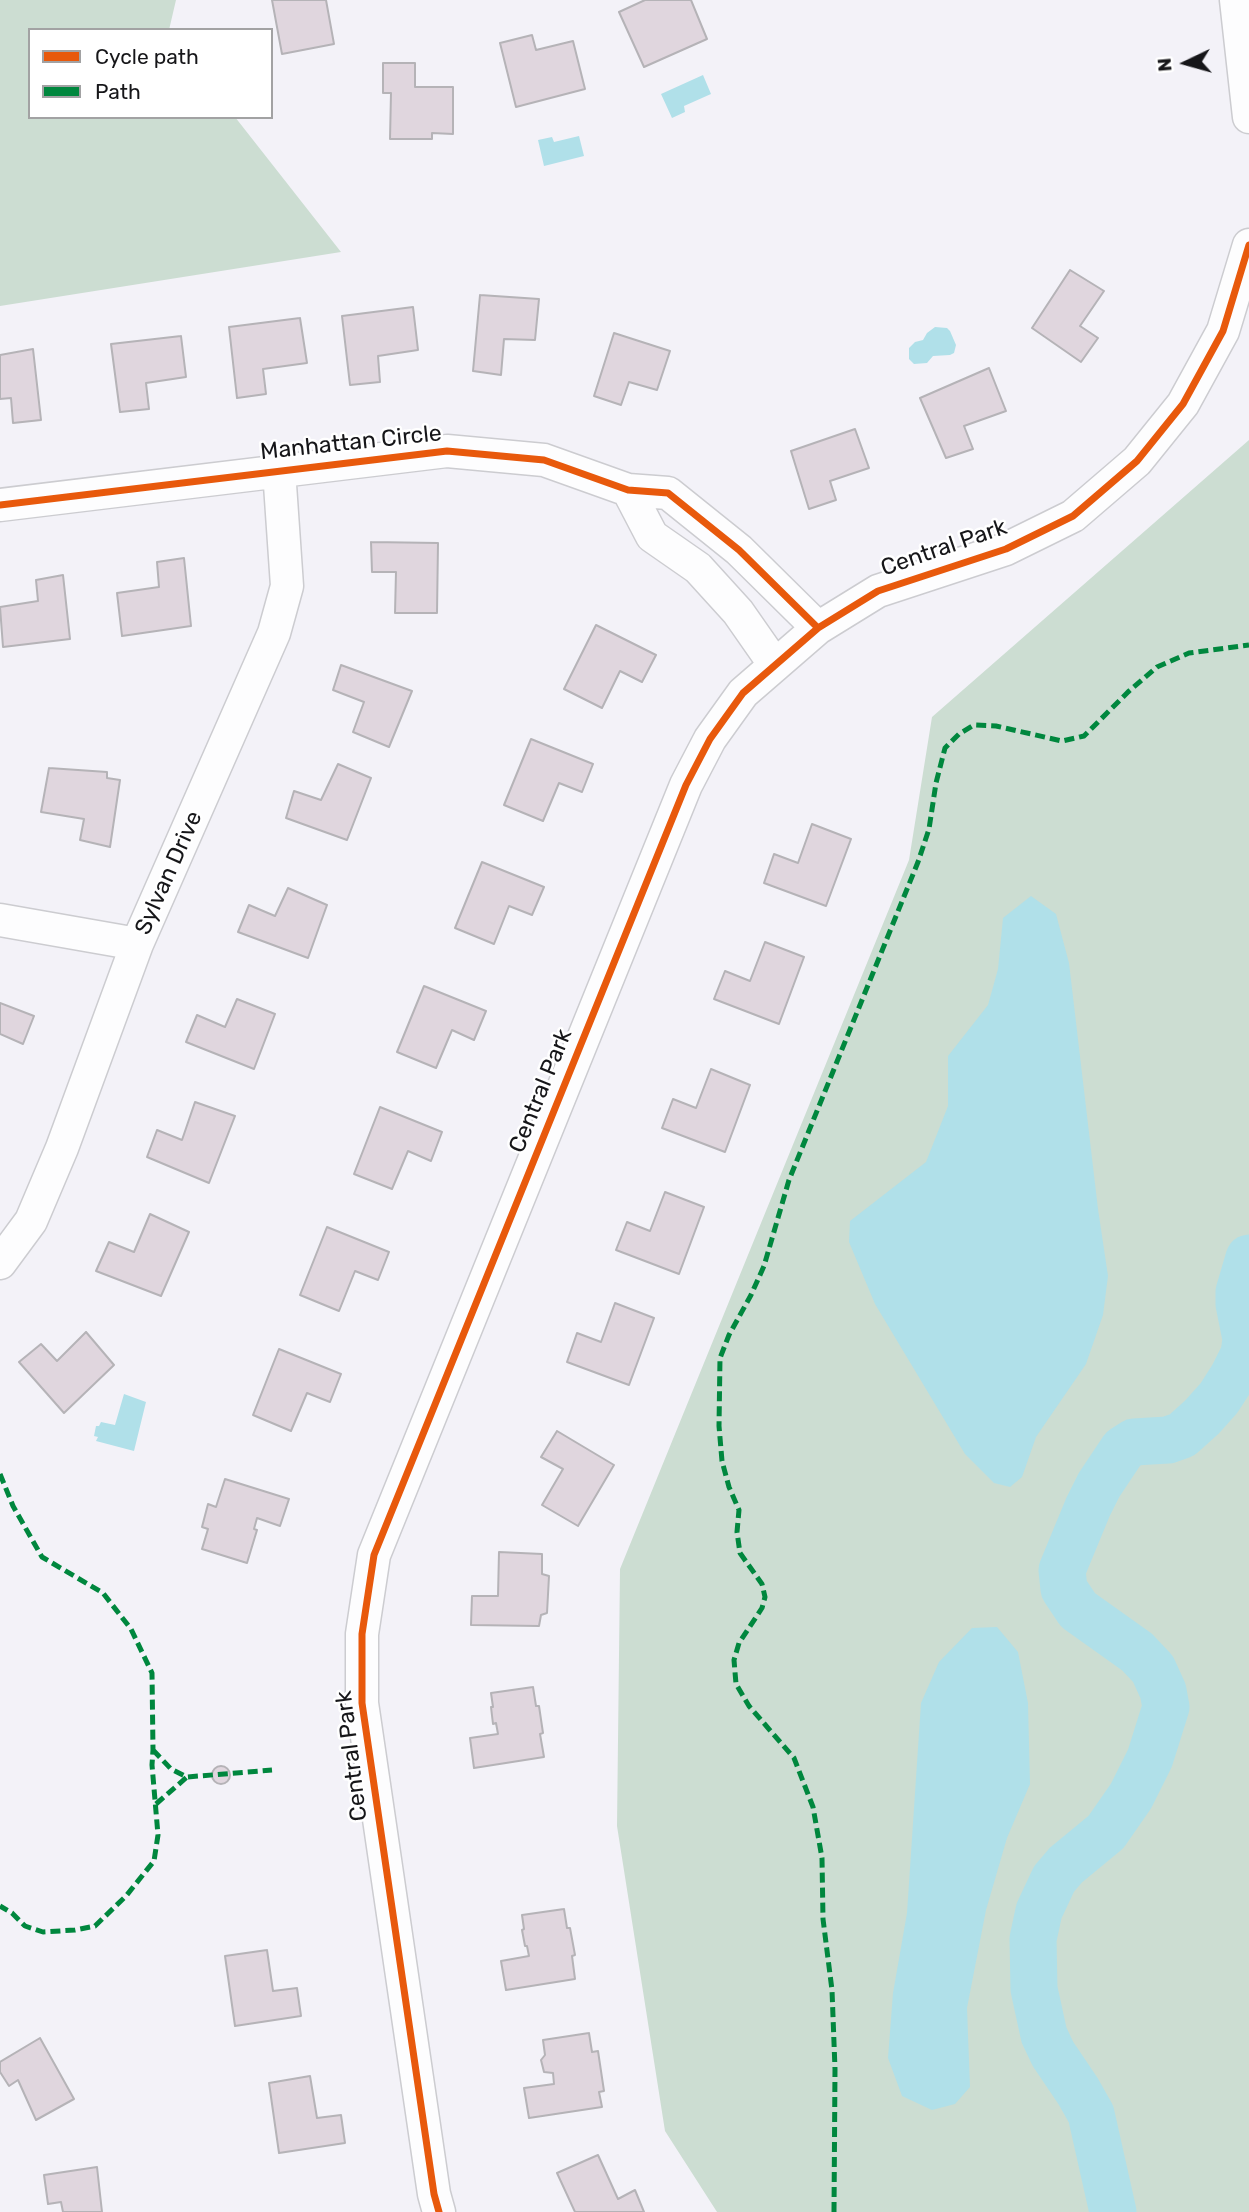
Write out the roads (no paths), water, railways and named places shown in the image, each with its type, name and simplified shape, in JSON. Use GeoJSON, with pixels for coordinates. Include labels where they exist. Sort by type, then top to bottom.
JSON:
{"type":"FeatureCollection","features":[{"type":"Feature","properties":{"kind":"street"},"geometry":{"type":"LineString","coordinates":[[1236,0],[1249,117]]}},
{"type":"Feature","properties":{"kind":"street","name":"Central Park"},"geometry":{"type":"LineString","coordinates":[[439,2212],[434,2194],[362,1703],[362,1634],[374,1555],[686,785],[710,739],[743,693],[818,628],[878,591],[1006,549],[1073,516],[1137,461],[1183,404],[1223,331],[1249,245]]}},
{"type":"Feature","properties":{"kind":"street","name":"Manhattan Circle"},"geometry":{"type":"LineString","coordinates":[[0,505],[447,450],[544,460],[628,490],[668,493],[739,550],[818,628]]}},
{"type":"Feature","properties":{"kind":"street","name":"Sylvan Drive"},"geometry":{"type":"LineString","coordinates":[[0,1263],[31,1221],[62,1149],[137,944],[274,633],[287,586],[279,470]]}},
{"type":"Feature","properties":{"kind":"street"},"geometry":{"type":"LineString","coordinates":[[628,490],[652,536],[698,568],[738,612],[775,666]]}},
{"type":"Feature","properties":{"kind":"street"},"geometry":{"type":"LineString","coordinates":[[0,920],[137,944]]}},
{"type":"Feature","properties":{"kind":"water"},"geometry":{"type":"Polygon","coordinates":[[[703,75],[711,94],[684,106],[685,112],[672,118],[661,94],[703,75]]]}},
{"type":"Feature","properties":{"kind":"water"},"geometry":{"type":"Polygon","coordinates":[[[579,136],[584,156],[544,166],[538,140],[552,137],[554,142],[579,136]]]}},
{"type":"Feature","properties":{"kind":"water"},"geometry":{"type":"Polygon","coordinates":[[[935,327],[947,328],[950,331],[956,345],[954,353],[933,356],[927,363],[914,364],[909,359],[909,348],[915,342],[923,340],[935,327]]]}},
{"type":"Feature","properties":{"kind":"water"},"geometry":{"type":"Polygon","coordinates":[[[1031,896],[1056,914],[1069,963],[1108,1276],[1103,1315],[1086,1364],[1036,1437],[1022,1477],[1010,1487],[994,1483],[965,1454],[875,1304],[849,1242],[850,1221],[926,1162],[948,1106],[948,1056],[988,1005],[998,969],[1003,918],[1031,896]]]}},
{"type":"Feature","properties":{"kind":"water"},"geometry":{"type":"Polygon","coordinates":[[[124,1394],[146,1402],[134,1451],[96,1441],[98,1437],[94,1436],[96,1426],[101,1422],[115,1425],[124,1394]]]}},
{"type":"Feature","properties":{"kind":"water"},"geometry":{"type":"Polygon","coordinates":[[[997,1627],[1018,1652],[1028,1703],[1030,1784],[1007,1838],[986,1910],[967,2008],[970,2087],[955,2104],[932,2110],[902,2096],[888,2058],[893,1993],[907,1913],[921,1703],[939,1662],[972,1628],[997,1627]]]}},
{"type":"Feature","properties":{"kind":"waterway"},"geometry":{"type":"LineString","coordinates":[[1113,2212],[1091,2114],[1044,2035],[1034,1989],[1033,1939],[1039,1911],[1054,1879],[1066,1865],[1106,1832],[1131,1796],[1150,1758],[1166,1707],[1163,1691],[1153,1669],[1137,1652],[1078,1610],[1064,1589],[1062,1570],[1099,1485],[1123,1449],[1134,1442],[1168,1440],[1182,1435],[1219,1398],[1233,1376],[1244,1354],[1246,1339],[1239,1292],[1249,1258]]}}]}
